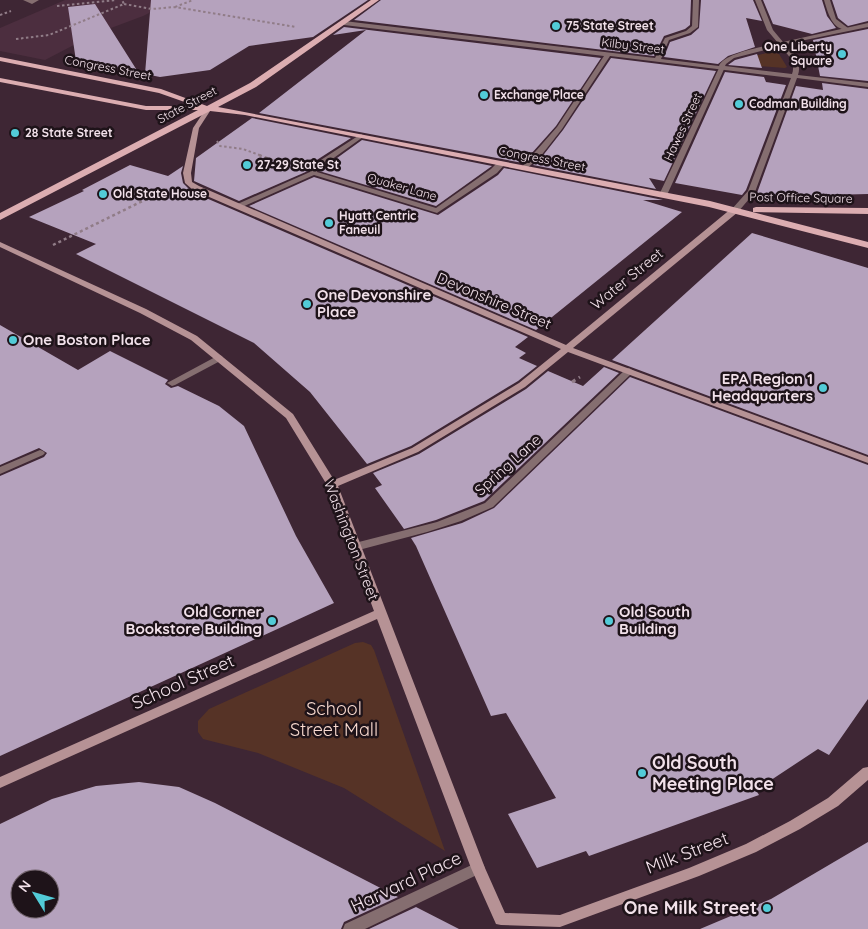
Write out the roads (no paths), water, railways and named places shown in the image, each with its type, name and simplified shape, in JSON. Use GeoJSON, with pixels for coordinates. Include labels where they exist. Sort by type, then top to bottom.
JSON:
{"type":"FeatureCollection","features":[{"type":"Feature","properties":{"kind":"main road","name":"State Street"},"geometry":{"type":"LineString","coordinates":[[0,217],[260,80],[376,0]]}},
{"type":"Feature","properties":{"kind":"main road","name":"Congress Street"},"geometry":{"type":"LineString","coordinates":[[0,59],[161,91],[209,108],[735,210],[868,245]]}},
{"type":"Feature","properties":{"kind":"main road","name":"Congress Street"},"geometry":{"type":"LineString","coordinates":[[0,80],[146,108],[209,108]]}},
{"type":"Feature","properties":{"kind":"main road","name":"Devonshire Street"},"geometry":{"type":"LineString","coordinates":[[209,108],[196,128],[187,178],[193,186],[566,348],[868,460]]}},
{"type":"Feature","properties":{"kind":"main road","name":"Post Office Square"},"geometry":{"type":"LineString","coordinates":[[735,210],[868,211]]}},
{"type":"Feature","properties":{"kind":"main road","name":"Water Street"},"geometry":{"type":"LineString","coordinates":[[332,485],[415,450],[522,385],[735,210]]}},
{"type":"Feature","properties":{"kind":"main road","name":"Washington Street"},"geometry":{"type":"LineString","coordinates":[[0,244],[143,311],[194,338],[290,416],[332,485],[379,613],[478,868],[502,924]]}},
{"type":"Feature","properties":{"kind":"main road","name":"School Street"},"geometry":{"type":"LineString","coordinates":[[0,783],[379,613]]}},
{"type":"Feature","properties":{"kind":"main road","name":"Milk Street"},"geometry":{"type":"LineString","coordinates":[[502,924],[560,921],[694,872],[751,848],[795,825],[833,802],[868,772]]}},
{"type":"Feature","properties":{"kind":"street"},"geometry":{"type":"LineString","coordinates":[[26,0],[32,2],[36,0]]}},
{"type":"Feature","properties":{"kind":"street"},"geometry":{"type":"LineString","coordinates":[[657,60],[667,39],[688,32],[694,27],[696,0]]}},
{"type":"Feature","properties":{"kind":"street"},"geometry":{"type":"LineString","coordinates":[[758,0],[770,30],[797,64],[796,76]]}},
{"type":"Feature","properties":{"kind":"street"},"geometry":{"type":"LineString","coordinates":[[827,0],[832,20],[846,29]]}},
{"type":"Feature","properties":{"kind":"street","name":"Kilby Street"},"geometry":{"type":"LineString","coordinates":[[344,23],[868,84]]}},
{"type":"Feature","properties":{"kind":"street"},"geometry":{"type":"LineString","coordinates":[[722,67],[723,62],[732,57],[782,43],[868,25]]}},
{"type":"Feature","properties":{"kind":"street"},"geometry":{"type":"LineString","coordinates":[[525,168],[537,157],[574,109],[608,54]]}},
{"type":"Feature","properties":{"kind":"street","name":"Hawes Street"},"geometry":{"type":"LineString","coordinates":[[664,195],[722,67]]}},
{"type":"Feature","properties":{"kind":"street","name":"Water Street"},"geometry":{"type":"LineString","coordinates":[[735,210],[751,192],[796,76]]}},
{"type":"Feature","properties":{"kind":"street"},"geometry":{"type":"LineString","coordinates":[[237,206],[314,173],[312,169],[361,136]]}},
{"type":"Feature","properties":{"kind":"street","name":"Quaker Lane"},"geometry":{"type":"LineString","coordinates":[[314,173],[436,211],[502,164]]}},
{"type":"Feature","properties":{"kind":"street"},"geometry":{"type":"LineString","coordinates":[[172,382],[219,358]]}},
{"type":"Feature","properties":{"kind":"street","name":"Spring Lane"},"geometry":{"type":"LineString","coordinates":[[355,548],[396,538],[475,512],[490,505],[628,371]]}},
{"type":"Feature","properties":{"kind":"street"},"geometry":{"type":"LineString","coordinates":[[0,471],[40,453]]}},
{"type":"Feature","properties":{"kind":"street","name":"Harvard Place"},"geometry":{"type":"LineString","coordinates":[[350,929],[478,868]]}},
{"type":"Feature","properties":{"kind":"place","name":"75 State Street"},"geometry":{"type":"Point","coordinates":[556,26]}},
{"type":"Feature","properties":{"kind":"place","name":"One Liberty Square"},"geometry":{"type":"Point","coordinates":[842,54]}},
{"type":"Feature","properties":{"kind":"place","name":"Exchange Place"},"geometry":{"type":"Point","coordinates":[484,95]}},
{"type":"Feature","properties":{"kind":"place","name":"Codman Building"},"geometry":{"type":"Point","coordinates":[739,104]}},
{"type":"Feature","properties":{"kind":"place","name":"28 State Street"},"geometry":{"type":"Point","coordinates":[15,133]}},
{"type":"Feature","properties":{"kind":"place","name":"27-29 State St"},"geometry":{"type":"Point","coordinates":[247,165]}},
{"type":"Feature","properties":{"kind":"place","name":"Old State House"},"geometry":{"type":"Point","coordinates":[103,194]}},
{"type":"Feature","properties":{"kind":"place","name":"Hyatt Centric Faneuil"},"geometry":{"type":"Point","coordinates":[329,223]}},
{"type":"Feature","properties":{"kind":"place","name":"One Devonshire Place"},"geometry":{"type":"Point","coordinates":[307,304]}},
{"type":"Feature","properties":{"kind":"place","name":"One Boston Place"},"geometry":{"type":"Point","coordinates":[13,340]}},
{"type":"Feature","properties":{"kind":"place","name":"EPA Region 1 Headquarters"},"geometry":{"type":"Point","coordinates":[823,388]}},
{"type":"Feature","properties":{"kind":"place","name":"Old Corner Bookstore Building"},"geometry":{"type":"Point","coordinates":[272,621]}},
{"type":"Feature","properties":{"kind":"place","name":"Old South Building"},"geometry":{"type":"Point","coordinates":[609,621]}},
{"type":"Feature","properties":{"kind":"place","name":"Old South Meeting Place"},"geometry":{"type":"Point","coordinates":[642,773]}},
{"type":"Feature","properties":{"kind":"place","name":"One Milk Street"},"geometry":{"type":"Point","coordinates":[767,908]}},
{"type":"Feature","properties":{"kind":"park label","name":"School Street Mall"},"geometry":{"type":"Point","coordinates":[334,720]}}]}
